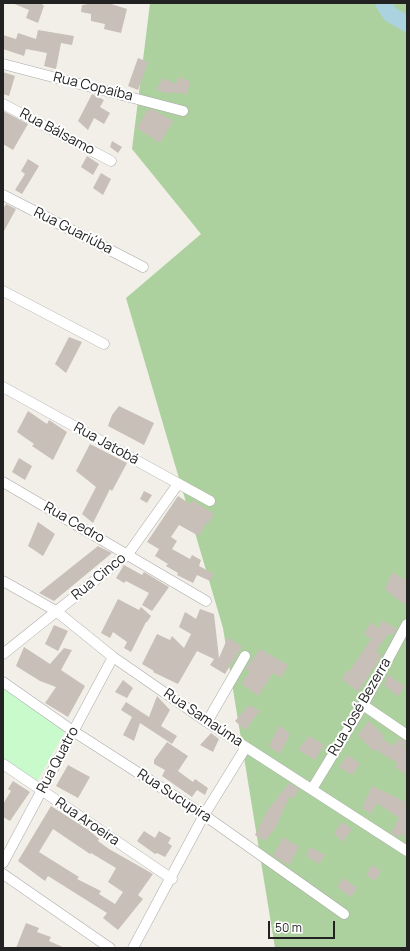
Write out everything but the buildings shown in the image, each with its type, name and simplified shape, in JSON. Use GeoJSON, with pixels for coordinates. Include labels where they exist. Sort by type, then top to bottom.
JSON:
{"type":"FeatureCollection","features":[{"type":"Feature","properties":{"kind":"street","name":"Rua Copaíba"},"geometry":{"type":"LineString","coordinates":[[3,64],[183,111]]}},
{"type":"Feature","properties":{"kind":"street","name":"Rua Bálsamo"},"geometry":{"type":"LineString","coordinates":[[3,104],[111,161]]}},
{"type":"Feature","properties":{"kind":"street","name":"Rua Guariúba"},"geometry":{"type":"LineString","coordinates":[[3,195],[143,267]]}},
{"type":"Feature","properties":{"kind":"street"},"geometry":{"type":"LineString","coordinates":[[3,291],[104,344]]}},
{"type":"Feature","properties":{"kind":"street","name":"Rua Jatobá"},"geometry":{"type":"LineString","coordinates":[[3,387],[210,501]]}},
{"type":"Feature","properties":{"kind":"street","name":"Rua Cedro"},"geometry":{"type":"LineString","coordinates":[[3,482],[206,601]]}},
{"type":"Feature","properties":{"kind":"street","name":"Rua Cinco"},"geometry":{"type":"LineString","coordinates":[[3,654],[128,554],[178,484]]}},
{"type":"Feature","properties":{"kind":"street","name":"Rua Samaúma"},"geometry":{"type":"LineString","coordinates":[[3,581],[56,611],[112,656],[207,722],[407,850]]}},
{"type":"Feature","properties":{"kind":"street","name":"Rua José Bezerra"},"geometry":{"type":"LineString","coordinates":[[312,790],[404,637],[407,624]]}},
{"type":"Feature","properties":{"kind":"street","name":"Rua Quatro"},"geometry":{"type":"LineString","coordinates":[[3,863],[112,656]]}},
{"type":"Feature","properties":{"kind":"street"},"geometry":{"type":"LineString","coordinates":[[207,722],[245,656]]}},
{"type":"Feature","properties":{"kind":"street","name":"Rua Sucupira"},"geometry":{"type":"LineString","coordinates":[[3,682],[73,731],[204,815],[344,914]]}},
{"type":"Feature","properties":{"kind":"street"},"geometry":{"type":"LineString","coordinates":[[363,705],[407,735]]}},
{"type":"Feature","properties":{"kind":"street"},"geometry":{"type":"LineString","coordinates":[[133,948],[172,878],[204,815],[246,748]]}},
{"type":"Feature","properties":{"kind":"street","name":"Rua Aroeira"},"geometry":{"type":"LineString","coordinates":[[3,764],[172,878]]}},
{"type":"Feature","properties":{"kind":"street"},"geometry":{"type":"LineString","coordinates":[[3,874],[105,946]]}},
{"type":"Feature","properties":{"kind":"green space"},"geometry":{"type":"Polygon","coordinates":[[[150,3],[407,3],[407,948],[275,948],[223,628],[126,298],[201,234],[132,149],[150,3]]]}},
{"type":"Feature","properties":{"kind":"green space"},"geometry":{"type":"Polygon","coordinates":[[[3,687],[66,730],[37,782],[3,759],[3,687]]]}},
{"type":"Feature","properties":{"kind":"waterway"},"geometry":{"type":"LineString","coordinates":[[383,3],[390,14],[407,24]]}}]}
